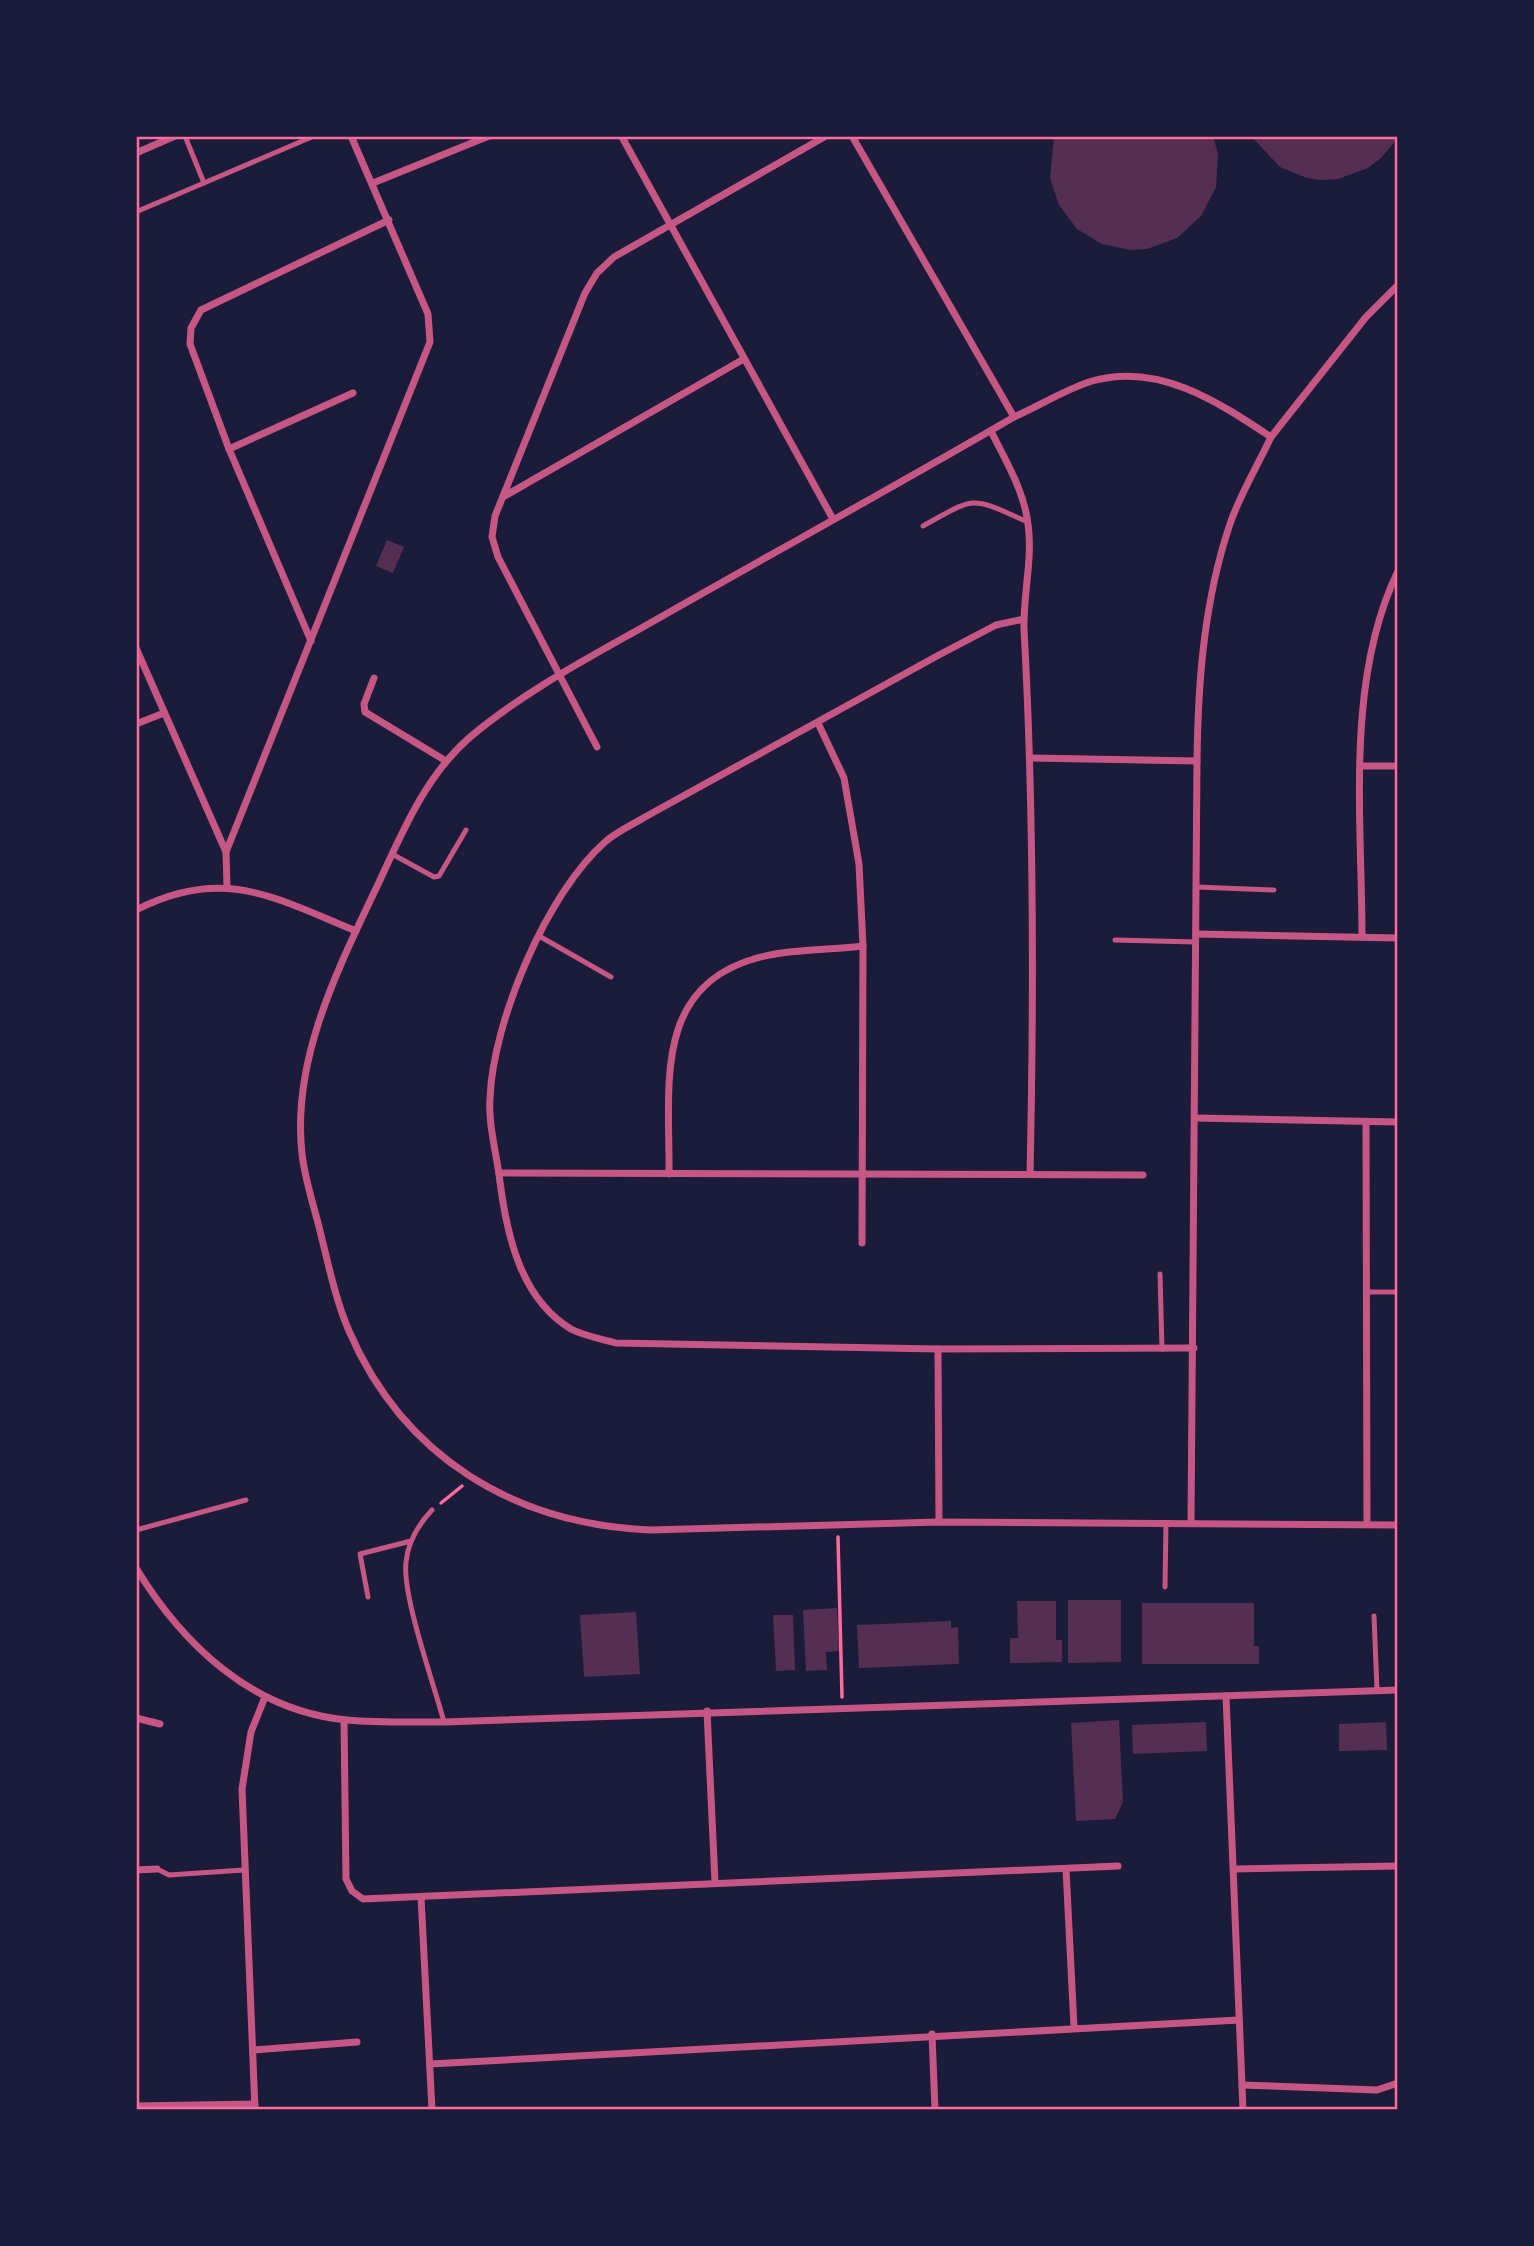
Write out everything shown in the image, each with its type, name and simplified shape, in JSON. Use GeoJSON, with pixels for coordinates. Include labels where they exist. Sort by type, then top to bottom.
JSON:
{"type":"FeatureCollection","features":[{"type":"Feature","properties":{"kind":"street"},"geometry":{"type":"LineString","coordinates":[[136,153],[175,136]]}},
{"type":"Feature","properties":{"kind":"street"},"geometry":{"type":"LineString","coordinates":[[226,852],[430,342],[428,314],[351,136]]}},
{"type":"Feature","properties":{"kind":"street"},"geometry":{"type":"LineString","coordinates":[[373,183],[489,136]]}},
{"type":"Feature","properties":{"kind":"street"},"geometry":{"type":"LineString","coordinates":[[597,747],[494,548],[492,526],[502,497],[590,283],[614,257],[827,136]]}},
{"type":"Feature","properties":{"kind":"street"},"geometry":{"type":"LineString","coordinates":[[852,136],[1014,417]]}},
{"type":"Feature","properties":{"kind":"street"},"geometry":{"type":"LineString","coordinates":[[622,137],[742,360],[833,519]]}},
{"type":"Feature","properties":{"kind":"street"},"geometry":{"type":"LineString","coordinates":[[311,640],[229,449],[190,344],[194,319],[201,310],[389,220]]}},
{"type":"Feature","properties":{"kind":"street"},"geometry":{"type":"LineString","coordinates":[[1191,1522],[1195,1348],[1197,761],[1201,665],[1214,576],[1231,521],[1271,437],[1366,317],[1398,285]]}},
{"type":"Feature","properties":{"kind":"street"},"geometry":{"type":"LineString","coordinates":[[502,497],[742,360]]}},
{"type":"Feature","properties":{"kind":"street"},"geometry":{"type":"LineString","coordinates":[[1271,437],[1226,408],[1180,385],[1136,377],[1091,381],[1014,417],[833,519],[560,675],[498,716],[446,761],[422,796],[356,930],[324,1009],[306,1069],[301,1098],[302,1158],[341,1313],[358,1353],[380,1390],[407,1423],[438,1453],[472,1479],[540,1512],[613,1529],[939,1522],[1398,1525]]}},
{"type":"Feature","properties":{"kind":"street"},"geometry":{"type":"LineString","coordinates":[[229,449],[353,393]]}},
{"type":"Feature","properties":{"kind":"street"},"geometry":{"type":"LineString","coordinates":[[990,431],[1018,486],[1028,522],[1030,557],[1024,619],[1031,758],[1030,1174]]}},
{"type":"Feature","properties":{"kind":"street"},"geometry":{"type":"LineString","coordinates":[[1362,937],[1363,698],[1370,647],[1398,571]]}},
{"type":"Feature","properties":{"kind":"street"},"geometry":{"type":"LineString","coordinates":[[1024,619],[996,625],[606,841],[581,867],[539,936],[506,1012],[492,1060],[489,1101],[505,1216],[531,1292],[551,1315],[574,1331],[616,1343],[938,1349],[1195,1348]]}},
{"type":"Feature","properties":{"kind":"street"},"geometry":{"type":"LineString","coordinates":[[136,648],[226,852],[227,887]]}},
{"type":"Feature","properties":{"kind":"street"},"geometry":{"type":"LineString","coordinates":[[374,678],[364,704],[365,712],[446,761]]}},
{"type":"Feature","properties":{"kind":"street"},"geometry":{"type":"LineString","coordinates":[[136,724],[164,712]]}},
{"type":"Feature","properties":{"kind":"street"},"geometry":{"type":"LineString","coordinates":[[818,723],[844,778],[853,819],[863,946],[862,1243]]}},
{"type":"Feature","properties":{"kind":"street"},"geometry":{"type":"LineString","coordinates":[[1031,758],[1197,761]]}},
{"type":"Feature","properties":{"kind":"street"},"geometry":{"type":"LineString","coordinates":[[1362,766],[1398,766]]}},
{"type":"Feature","properties":{"kind":"street"},"geometry":{"type":"LineString","coordinates":[[136,910],[177,895],[227,887],[260,891],[356,930]]}},
{"type":"Feature","properties":{"kind":"street"},"geometry":{"type":"LineString","coordinates":[[1196,938],[1398,937]]}},
{"type":"Feature","properties":{"kind":"street"},"geometry":{"type":"LineString","coordinates":[[669,1174],[671,1053],[682,1017],[702,984],[727,968],[759,957],[863,946]]}},
{"type":"Feature","properties":{"kind":"street"},"geometry":{"type":"LineString","coordinates":[[1195,1118],[1398,1122]]}},
{"type":"Feature","properties":{"kind":"street"},"geometry":{"type":"LineString","coordinates":[[1366,1122],[1367,1524]]}},
{"type":"Feature","properties":{"kind":"street"},"geometry":{"type":"LineString","coordinates":[[499,1173],[1143,1175]]}},
{"type":"Feature","properties":{"kind":"street"},"geometry":{"type":"LineString","coordinates":[[938,1349],[939,1522]]}},
{"type":"Feature","properties":{"kind":"street"},"geometry":{"type":"LineString","coordinates":[[136,1568],[159,1605],[190,1641],[225,1672],[265,1697],[300,1710],[344,1720],[444,1721],[1398,1690]]}},
{"type":"Feature","properties":{"kind":"street"},"geometry":{"type":"LineString","coordinates":[[1226,1696],[1243,2109]]}},
{"type":"Feature","properties":{"kind":"street"},"geometry":{"type":"LineString","coordinates":[[136,2106],[255,2107],[244,1870],[243,1770],[251,1732],[265,1697]]}},
{"type":"Feature","properties":{"kind":"street"},"geometry":{"type":"LineString","coordinates":[[707,1711],[715,1882]]}},
{"type":"Feature","properties":{"kind":"street"},"geometry":{"type":"LineString","coordinates":[[136,1718],[160,1724]]}},
{"type":"Feature","properties":{"kind":"street"},"geometry":{"type":"LineString","coordinates":[[344,1720],[348,1885],[356,1896],[369,1900],[715,1882],[1118,1866]]}},
{"type":"Feature","properties":{"kind":"street"},"geometry":{"type":"LineString","coordinates":[[1234,1869],[1398,1866]]}},
{"type":"Feature","properties":{"kind":"street"},"geometry":{"type":"LineString","coordinates":[[1066,1868],[1074,2028]]}},
{"type":"Feature","properties":{"kind":"street"},"geometry":{"type":"LineString","coordinates":[[136,1870],[157,1869]]}},
{"type":"Feature","properties":{"kind":"street"},"geometry":{"type":"LineString","coordinates":[[421,1897],[432,2109]]}},
{"type":"Feature","properties":{"kind":"street"},"geometry":{"type":"LineString","coordinates":[[430,2064],[932,2034],[1239,2020]]}},
{"type":"Feature","properties":{"kind":"street"},"geometry":{"type":"LineString","coordinates":[[932,2034],[935,2109]]}},
{"type":"Feature","properties":{"kind":"street"},"geometry":{"type":"LineString","coordinates":[[253,2050],[357,2042]]}},
{"type":"Feature","properties":{"kind":"street"},"geometry":{"type":"LineString","coordinates":[[1242,2085],[1377,2090],[1398,2083]]}},
{"type":"Feature","properties":{"kind":"lane"},"geometry":{"type":"LineString","coordinates":[[185,136],[204,183]]}},
{"type":"Feature","properties":{"kind":"lane"},"geometry":{"type":"LineString","coordinates":[[138,211],[314,136]]}},
{"type":"Feature","properties":{"kind":"lane"},"geometry":{"type":"LineString","coordinates":[[923,526],[960,505],[981,501],[1028,522]]}},
{"type":"Feature","properties":{"kind":"lane"},"geometry":{"type":"LineString","coordinates":[[392,855],[434,877],[439,876],[466,830]]}},
{"type":"Feature","properties":{"kind":"lane"},"geometry":{"type":"LineString","coordinates":[[1196,887],[1274,890]]}},
{"type":"Feature","properties":{"kind":"lane"},"geometry":{"type":"LineString","coordinates":[[539,936],[611,977]]}},
{"type":"Feature","properties":{"kind":"lane"},"geometry":{"type":"LineString","coordinates":[[1115,940],[1196,938]]}},
{"type":"Feature","properties":{"kind":"lane"},"geometry":{"type":"LineString","coordinates":[[1160,1274],[1162,1349]]}},
{"type":"Feature","properties":{"kind":"lane"},"geometry":{"type":"LineString","coordinates":[[1367,1292],[1398,1292]]}},
{"type":"Feature","properties":{"kind":"lane"},"geometry":{"type":"LineString","coordinates":[[136,1530],[246,1500]]}},
{"type":"Feature","properties":{"kind":"lane"},"geometry":{"type":"LineString","coordinates":[[432,1510],[411,1541],[406,1579],[444,1721]]}},
{"type":"Feature","properties":{"kind":"lane"},"geometry":{"type":"LineString","coordinates":[[1165,1587],[1166,1523]]}},
{"type":"Feature","properties":{"kind":"lane"},"geometry":{"type":"LineString","coordinates":[[368,1597],[360,1554],[411,1541]]}},
{"type":"Feature","properties":{"kind":"lane"},"geometry":{"type":"LineString","coordinates":[[1374,1616],[1377,1690]]}},
{"type":"Feature","properties":{"kind":"lane"},"geometry":{"type":"LineString","coordinates":[[157,1869],[169,1875],[244,1870]]}},
{"type":"Feature","properties":{"kind":"path"},"geometry":{"type":"LineString","coordinates":[[432,1510],[472,1479]]}},
{"type":"Feature","properties":{"kind":"path"},"geometry":{"type":"LineString","coordinates":[[838,1525],[842,1707]]}},
{"type":"Feature","properties":{"kind":"building"},"geometry":{"type":"Polygon","coordinates":[[[1054,136],[1213,136],[1218,154],[1216,187],[1201,216],[1177,238],[1147,249],[1130,250],[1102,244],[1077,229],[1059,205],[1050,178],[1054,136]]]}},
{"type":"Feature","properties":{"kind":"building"},"geometry":{"type":"Polygon","coordinates":[[[1251,136],[1398,138],[1381,158],[1368,168],[1338,179],[1321,180],[1307,178],[1280,167],[1251,136]]]}},
{"type":"Feature","properties":{"kind":"building"},"geometry":{"type":"Polygon","coordinates":[[[387,540],[404,547],[393,573],[376,566],[387,540]]]}},
{"type":"Feature","properties":{"kind":"building"},"geometry":{"type":"Polygon","coordinates":[[[1068,1600],[1121,1600],[1121,1662],[1068,1663],[1068,1600]]]}},
{"type":"Feature","properties":{"kind":"building"},"geometry":{"type":"Polygon","coordinates":[[[1017,1601],[1056,1601],[1056,1640],[1062,1640],[1062,1662],[1010,1663],[1010,1638],[1018,1638],[1017,1601]]]}},
{"type":"Feature","properties":{"kind":"building"},"geometry":{"type":"Polygon","coordinates":[[[1142,1603],[1254,1603],[1254,1646],[1259,1646],[1259,1664],[1142,1664],[1142,1603]]]}},
{"type":"Feature","properties":{"kind":"building"},"geometry":{"type":"Polygon","coordinates":[[[837,1608],[839,1651],[826,1652],[827,1670],[806,1671],[803,1610],[837,1608]]]}},
{"type":"Feature","properties":{"kind":"building"},"geometry":{"type":"Polygon","coordinates":[[[636,1612],[640,1674],[584,1677],[580,1615],[636,1612]]]}},
{"type":"Feature","properties":{"kind":"building"},"geometry":{"type":"Polygon","coordinates":[[[773,1615],[793,1615],[795,1670],[776,1671],[773,1615]]]}},
{"type":"Feature","properties":{"kind":"building"},"geometry":{"type":"Polygon","coordinates":[[[951,1621],[951,1628],[958,1627],[959,1664],[859,1668],[857,1625],[951,1621]]]}},
{"type":"Feature","properties":{"kind":"building"},"geometry":{"type":"Polygon","coordinates":[[[1119,1720],[1123,1802],[1115,1819],[1076,1821],[1071,1723],[1119,1720]]]}},
{"type":"Feature","properties":{"kind":"building"},"geometry":{"type":"Polygon","coordinates":[[[1206,1722],[1207,1751],[1133,1754],[1132,1725],[1206,1722]]]}},
{"type":"Feature","properties":{"kind":"building"},"geometry":{"type":"Polygon","coordinates":[[[1386,1722],[1387,1750],[1339,1751],[1339,1724],[1386,1722]]]}}]}
